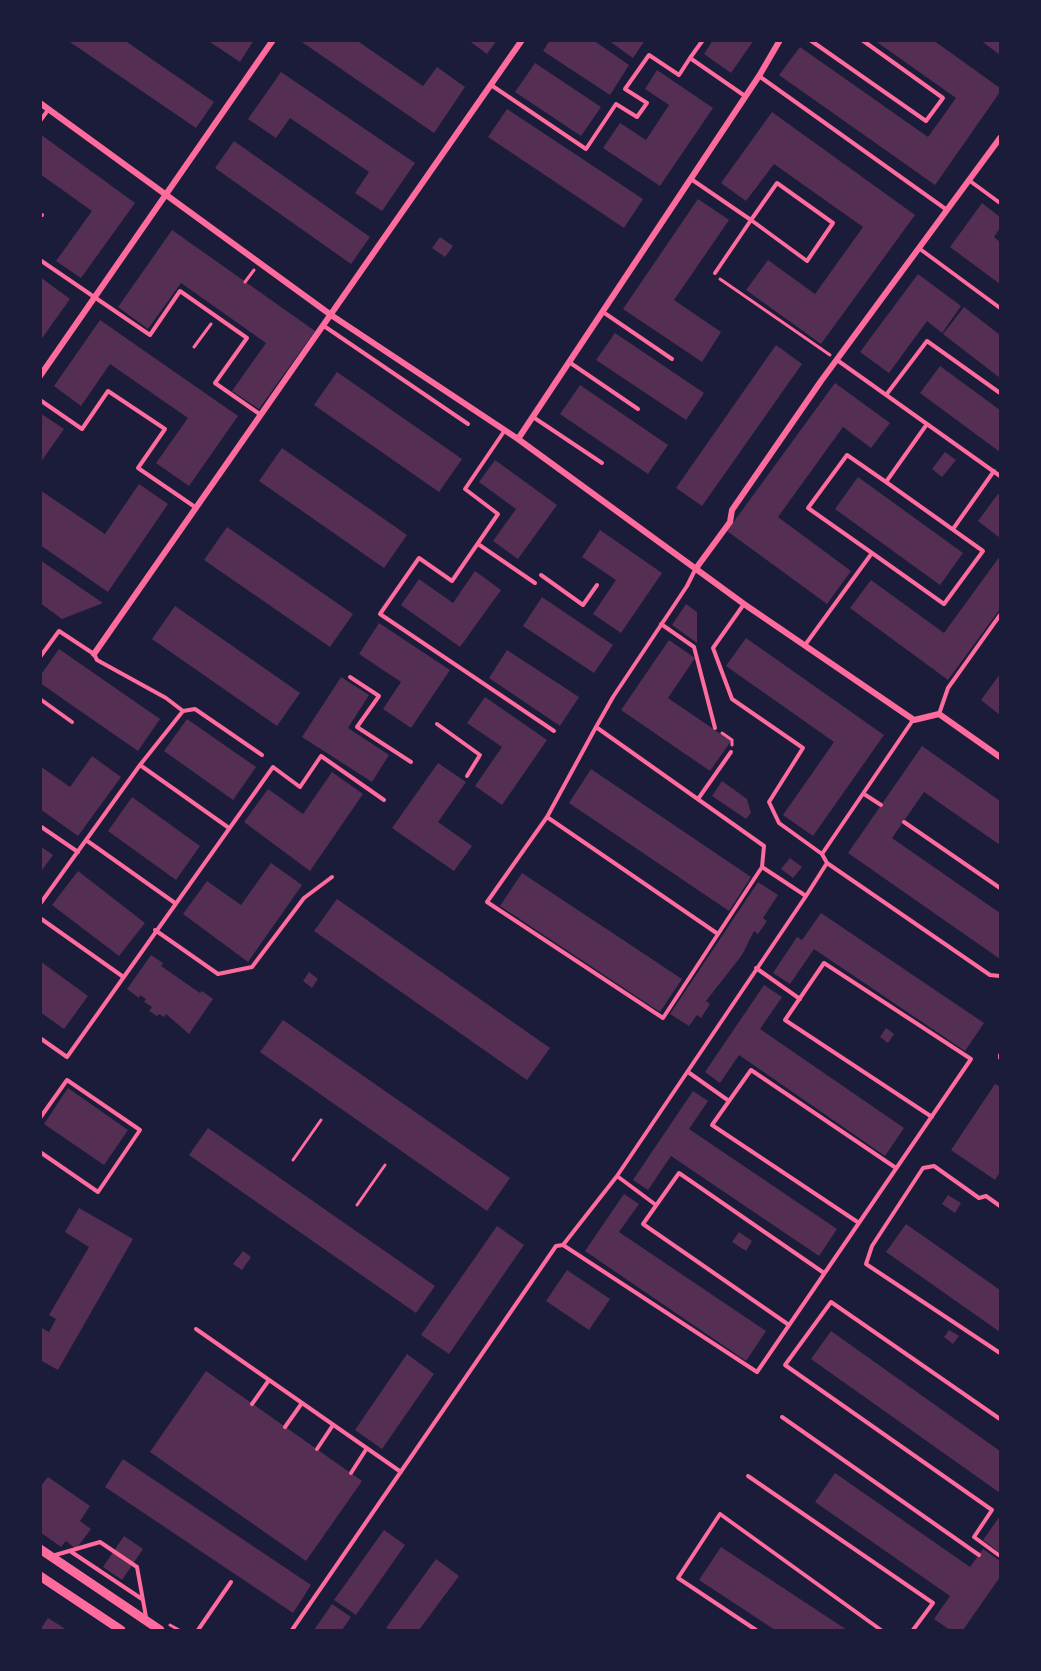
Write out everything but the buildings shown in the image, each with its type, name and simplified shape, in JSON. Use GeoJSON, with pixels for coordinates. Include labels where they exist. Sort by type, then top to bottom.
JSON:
{"type":"FeatureCollection","features":[{"type":"Feature","properties":{"kind":"main road"},"geometry":{"type":"LineString","coordinates":[[40,1550],[160,1630]]}},
{"type":"Feature","properties":{"kind":"main road"},"geometry":{"type":"LineString","coordinates":[[40,1576],[121,1630]]}},
{"type":"Feature","properties":{"kind":"street"},"geometry":{"type":"LineString","coordinates":[[40,376],[273,40]]}},
{"type":"Feature","properties":{"kind":"street"},"geometry":{"type":"LineString","coordinates":[[94,654],[522,40]]}},
{"type":"Feature","properties":{"kind":"street"},"geometry":{"type":"LineString","coordinates":[[518,439],[746,96],[780,40]]}},
{"type":"Feature","properties":{"kind":"street"},"geometry":{"type":"LineString","coordinates":[[40,103],[331,315],[518,439],[697,567],[744,604],[914,720],[939,714],[1000,757]]}},
{"type":"Feature","properties":{"kind":"street"},"geometry":{"type":"LineString","coordinates":[[697,567],[730,522],[732,510],[837,360],[1000,138]]}},
{"type":"Feature","properties":{"kind":"lane"},"geometry":{"type":"LineString","coordinates":[[491,85],[586,149],[616,104],[637,117],[647,103],[625,89],[649,55],[679,75],[703,40]]}},
{"type":"Feature","properties":{"kind":"lane"},"geometry":{"type":"LineString","coordinates":[[810,40],[926,122],[943,98],[862,40]]}},
{"type":"Feature","properties":{"kind":"lane"},"geometry":{"type":"LineString","coordinates":[[690,58],[746,96]]}},
{"type":"Feature","properties":{"kind":"lane"},"geometry":{"type":"LineString","coordinates":[[759,76],[948,211]]}},
{"type":"Feature","properties":{"kind":"lane"},"geometry":{"type":"LineString","coordinates":[[40,121],[49,109]]}},
{"type":"Feature","properties":{"kind":"lane"},"geometry":{"type":"LineString","coordinates":[[691,179],[751,220],[807,261],[833,223],[777,183],[751,220],[715,273]]}},
{"type":"Feature","properties":{"kind":"lane"},"geometry":{"type":"LineString","coordinates":[[970,181],[1000,203]]}},
{"type":"Feature","properties":{"kind":"lane"},"geometry":{"type":"LineString","coordinates":[[920,249],[1000,308]]}},
{"type":"Feature","properties":{"kind":"lane"},"geometry":{"type":"LineString","coordinates":[[40,260],[150,335],[180,291],[248,338],[215,383],[261,415]]}},
{"type":"Feature","properties":{"kind":"lane"},"geometry":{"type":"LineString","coordinates":[[603,312],[672,359]]}},
{"type":"Feature","properties":{"kind":"lane"},"geometry":{"type":"LineString","coordinates":[[324,326],[468,424]]}},
{"type":"Feature","properties":{"kind":"lane"},"geometry":{"type":"LineString","coordinates":[[886,395],[927,341],[1000,393]]}},
{"type":"Feature","properties":{"kind":"lane"},"geometry":{"type":"LineString","coordinates":[[837,360],[1000,476]]}},
{"type":"Feature","properties":{"kind":"lane"},"geometry":{"type":"LineString","coordinates":[[569,362],[638,409]]}},
{"type":"Feature","properties":{"kind":"lane"},"geometry":{"type":"LineString","coordinates":[[40,400],[82,429],[108,391],[165,429],[138,468],[196,508]]}},
{"type":"Feature","properties":{"kind":"lane"},"geometry":{"type":"LineString","coordinates":[[533,417],[602,463]]}},
{"type":"Feature","properties":{"kind":"lane"},"geometry":{"type":"LineString","coordinates":[[886,482],[927,424]]}},
{"type":"Feature","properties":{"kind":"lane"},"geometry":{"type":"LineString","coordinates":[[505,430],[465,489],[498,514],[478,544],[452,580],[419,558],[380,614],[554,731]]}},
{"type":"Feature","properties":{"kind":"lane"},"geometry":{"type":"LineString","coordinates":[[847,455],[886,482],[983,551],[944,604],[808,508],[847,455]]}},
{"type":"Feature","properties":{"kind":"lane"},"geometry":{"type":"LineString","coordinates":[[953,529],[994,471]]}},
{"type":"Feature","properties":{"kind":"lane"},"geometry":{"type":"LineString","coordinates":[[478,544],[535,583]]}},
{"type":"Feature","properties":{"kind":"lane"},"geometry":{"type":"LineString","coordinates":[[805,645],[872,553]]}},
{"type":"Feature","properties":{"kind":"lane"},"geometry":{"type":"LineString","coordinates":[[596,727],[764,846],[762,867],[663,1018],[487,902],[548,817],[596,727],[613,696],[697,567]]}},
{"type":"Feature","properties":{"kind":"lane"},"geometry":{"type":"LineString","coordinates":[[541,575],[583,605],[597,585]]}},
{"type":"Feature","properties":{"kind":"lane"},"geometry":{"type":"LineString","coordinates":[[744,604],[713,648],[732,699],[803,748],[769,802],[779,823],[822,854],[827,863],[990,975],[1000,976]]}},
{"type":"Feature","properties":{"kind":"lane"},"geometry":{"type":"LineString","coordinates":[[939,714],[948,688],[1000,615]]}},
{"type":"Feature","properties":{"kind":"lane"},"geometry":{"type":"LineString","coordinates":[[662,624],[694,647],[715,728]]}},
{"type":"Feature","properties":{"kind":"lane"},"geometry":{"type":"LineString","coordinates":[[41,656],[59,631],[94,654],[96,660],[166,698],[183,711]]}},
{"type":"Feature","properties":{"kind":"lane"},"geometry":{"type":"LineString","coordinates":[[350,677],[379,696],[357,727],[411,762]]}},
{"type":"Feature","properties":{"kind":"lane"},"geometry":{"type":"LineString","coordinates":[[40,699],[72,722]]}},
{"type":"Feature","properties":{"kind":"lane"},"geometry":{"type":"LineString","coordinates":[[40,904],[140,765],[183,711],[195,709],[262,755]]}},
{"type":"Feature","properties":{"kind":"lane"},"geometry":{"type":"LineString","coordinates":[[822,854],[914,720]]}},
{"type":"Feature","properties":{"kind":"lane"},"geometry":{"type":"LineString","coordinates":[[437,724],[480,755],[467,776]]}},
{"type":"Feature","properties":{"kind":"lane"},"geometry":{"type":"LineString","coordinates":[[698,799],[731,753]]}},
{"type":"Feature","properties":{"kind":"lane"},"geometry":{"type":"LineString","coordinates":[[40,1038],[67,1057],[122,976],[273,767],[300,787],[321,756],[384,800]]}},
{"type":"Feature","properties":{"kind":"lane"},"geometry":{"type":"LineString","coordinates":[[140,765],[229,828]]}},
{"type":"Feature","properties":{"kind":"lane"},"geometry":{"type":"LineString","coordinates":[[864,794],[881,805]]}},
{"type":"Feature","properties":{"kind":"lane"},"geometry":{"type":"LineString","coordinates":[[548,817],[718,934]]}},
{"type":"Feature","properties":{"kind":"lane"},"geometry":{"type":"LineString","coordinates":[[904,822],[1000,888]]}},
{"type":"Feature","properties":{"kind":"lane"},"geometry":{"type":"LineString","coordinates":[[40,826],[78,852]]}},
{"type":"Feature","properties":{"kind":"lane"},"geometry":{"type":"LineString","coordinates":[[86,840],[175,903]]}},
{"type":"Feature","properties":{"kind":"lane"},"geometry":{"type":"LineString","coordinates":[[563,1245],[617,1176],[827,863]]}},
{"type":"Feature","properties":{"kind":"lane"},"geometry":{"type":"LineString","coordinates":[[762,867],[806,896]]}},
{"type":"Feature","properties":{"kind":"lane"},"geometry":{"type":"LineString","coordinates":[[155,930],[218,974],[252,968],[304,898],[332,877]]}},
{"type":"Feature","properties":{"kind":"lane"},"geometry":{"type":"LineString","coordinates":[[40,918],[122,976]]}},
{"type":"Feature","properties":{"kind":"lane"},"geometry":{"type":"LineString","coordinates":[[292,1630],[556,1246],[563,1245],[757,1372],[789,1324],[932,1117],[971,1059],[824,963],[785,1020],[932,1117]]}},
{"type":"Feature","properties":{"kind":"lane"},"geometry":{"type":"LineString","coordinates":[[756,968],[800,999]]}},
{"type":"Feature","properties":{"kind":"lane"},"geometry":{"type":"LineString","coordinates":[[859,1223],[712,1125],[751,1070],[896,1168]]}},
{"type":"Feature","properties":{"kind":"lane"},"geometry":{"type":"LineString","coordinates":[[688,1072],[729,1101]]}},
{"type":"Feature","properties":{"kind":"lane"},"geometry":{"type":"LineString","coordinates":[[40,1118],[67,1080],[140,1130],[98,1192],[40,1152]]}},
{"type":"Feature","properties":{"kind":"lane"},"geometry":{"type":"LineString","coordinates":[[1000,1206],[986,1196],[979,1198],[934,1166],[923,1168],[872,1246],[866,1263],[1000,1353]]}},
{"type":"Feature","properties":{"kind":"lane"},"geometry":{"type":"LineString","coordinates":[[789,1324],[643,1224],[679,1173],[824,1273]]}},
{"type":"Feature","properties":{"kind":"lane"},"geometry":{"type":"LineString","coordinates":[[617,1176],[657,1205]]}},
{"type":"Feature","properties":{"kind":"lane"},"geometry":{"type":"LineString","coordinates":[[1000,1419],[831,1302],[785,1365],[992,1510],[974,1537],[1000,1556]]}},
{"type":"Feature","properties":{"kind":"lane"},"geometry":{"type":"LineString","coordinates":[[196,1329],[401,1472]]}},
{"type":"Feature","properties":{"kind":"lane"},"geometry":{"type":"LineString","coordinates":[[252,1404],[269,1380]]}},
{"type":"Feature","properties":{"kind":"lane"},"geometry":{"type":"LineString","coordinates":[[285,1427],[302,1403]]}},
{"type":"Feature","properties":{"kind":"lane"},"geometry":{"type":"LineString","coordinates":[[783,1417],[979,1555]]}},
{"type":"Feature","properties":{"kind":"lane"},"geometry":{"type":"LineString","coordinates":[[317,1449],[333,1425]]}},
{"type":"Feature","properties":{"kind":"lane"},"geometry":{"type":"LineString","coordinates":[[351,1473],[367,1449]]}},
{"type":"Feature","properties":{"kind":"lane"},"geometry":{"type":"LineString","coordinates":[[748,1476],[933,1603],[913,1630]]}},
{"type":"Feature","properties":{"kind":"lane"},"geometry":{"type":"LineString","coordinates":[[756,1630],[678,1578],[720,1514],[881,1630]]}},
{"type":"Feature","properties":{"kind":"lane"},"geometry":{"type":"LineString","coordinates":[[51,1556],[100,1542],[137,1567],[146,1621]]}},
{"type":"Feature","properties":{"kind":"lane"},"geometry":{"type":"LineString","coordinates":[[70,1551],[142,1600]]}},
{"type":"Feature","properties":{"kind":"lane"},"geometry":{"type":"LineString","coordinates":[[198,1630],[231,1582]]}},
{"type":"Feature","properties":{"kind":"path"},"geometry":{"type":"LineString","coordinates":[[245,282],[259,263]]}},
{"type":"Feature","properties":{"kind":"path"},"geometry":{"type":"LineString","coordinates":[[715,273],[731,289],[747,296],[837,360]]}},
{"type":"Feature","properties":{"kind":"path"},"geometry":{"type":"LineString","coordinates":[[194,347],[216,316]]}},
{"type":"Feature","properties":{"kind":"path"},"geometry":{"type":"LineString","coordinates":[[715,728],[732,740],[731,753]]}},
{"type":"Feature","properties":{"kind":"path"},"geometry":{"type":"LineString","coordinates":[[293,1160],[321,1120]]}},
{"type":"Feature","properties":{"kind":"path"},"geometry":{"type":"LineString","coordinates":[[357,1205],[385,1165]]}}]}
